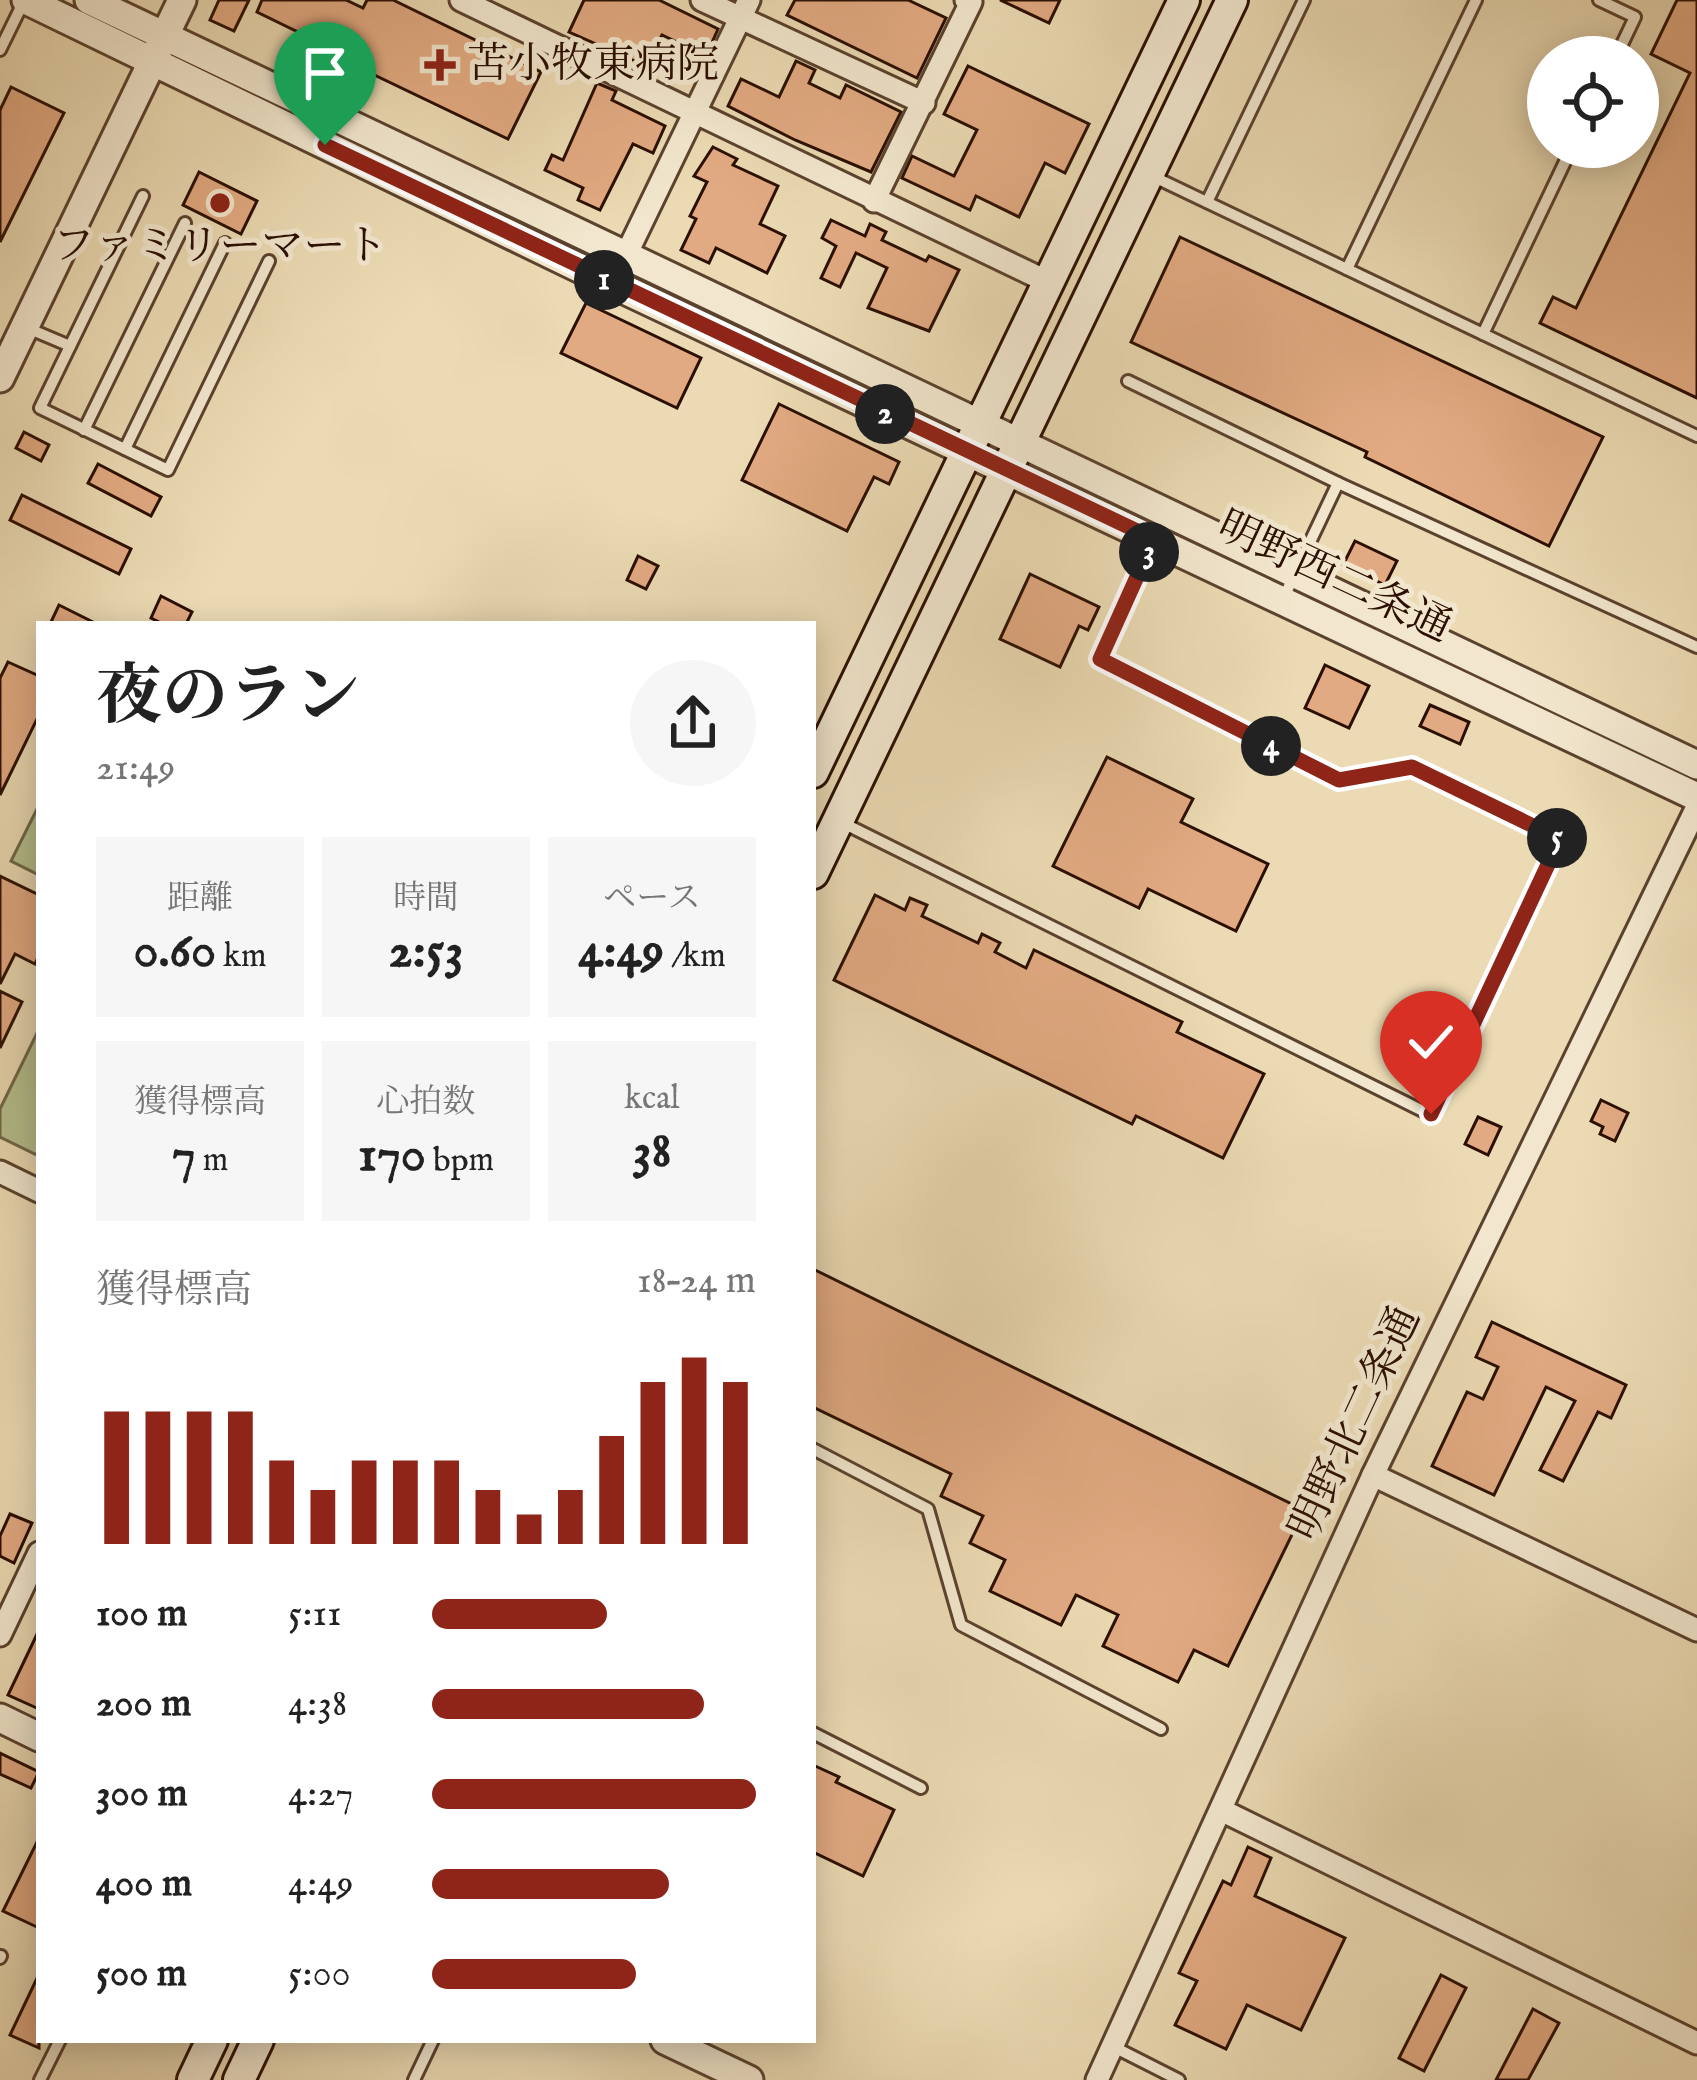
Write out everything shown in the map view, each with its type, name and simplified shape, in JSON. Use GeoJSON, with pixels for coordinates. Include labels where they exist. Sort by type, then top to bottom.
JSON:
{"type":"FeatureCollection","features":[{"type":"Feature","properties":{"kind":"main road"},"geometry":{"type":"LineString","coordinates":[[816,766],[1184,0]]}},
{"type":"Feature","properties":{"kind":"main road"},"geometry":{"type":"LineString","coordinates":[[816,867],[1232,0]]}},
{"type":"Feature","properties":{"kind":"main road"},"geometry":{"type":"LineString","coordinates":[[193,2080],[204,2043]]}},
{"type":"Feature","properties":{"kind":"main road"},"geometry":{"type":"LineString","coordinates":[[239,2080],[257,2043]]}},
{"type":"Feature","properties":{"kind":"street","name":"明野西二条通"},"geometry":{"type":"LineString","coordinates":[[26,0],[159,49],[626,256],[970,438]]}},
{"type":"Feature","properties":{"kind":"street","name":"明野西二条通"},"geometry":{"type":"LineString","coordinates":[[89,0],[159,49],[612,284],[1012,456],[1161,527],[1282,600],[1697,797]]}},
{"type":"Feature","properties":{"kind":"street"},"geometry":{"type":"LineString","coordinates":[[0,378],[182,0]]}},
{"type":"Feature","properties":{"kind":"street"},"geometry":{"type":"LineString","coordinates":[[461,0],[1048,282]]}},
{"type":"Feature","properties":{"kind":"street"},"geometry":{"type":"LineString","coordinates":[[702,0],[744,9],[924,103]]}},
{"type":"Feature","properties":{"kind":"street"},"geometry":{"type":"LineString","coordinates":[[874,201],[971,2],[966,0]]}},
{"type":"Feature","properties":{"kind":"street"},"geometry":{"type":"LineString","coordinates":[[612,284],[744,9]]}},
{"type":"Feature","properties":{"kind":"street","name":"明野西二条通"},"geometry":{"type":"LineString","coordinates":[[1161,527],[1294,574],[1697,765]]}},
{"type":"Feature","properties":{"kind":"street","name":"明野北二条通"},"geometry":{"type":"LineString","coordinates":[[1096,2080],[1373,1474],[1697,807]]}},
{"type":"Feature","properties":{"kind":"street"},"geometry":{"type":"LineString","coordinates":[[0,1172],[36,1190]]}},
{"type":"Feature","properties":{"kind":"street"},"geometry":{"type":"LineString","coordinates":[[1373,1474],[1697,1630]]}},
{"type":"Feature","properties":{"kind":"street"},"geometry":{"type":"LineString","coordinates":[[0,1635],[36,1559]]}},
{"type":"Feature","properties":{"kind":"street"},"geometry":{"type":"LineString","coordinates":[[0,1718],[36,1736]]}},
{"type":"Feature","properties":{"kind":"street"},"geometry":{"type":"LineString","coordinates":[[1221,1810],[1697,2043]]}},
{"type":"Feature","properties":{"kind":"street"},"geometry":{"type":"LineString","coordinates":[[671,2043],[749,2080]]}},
{"type":"Feature","properties":{"kind":"lane"},"geometry":{"type":"LineString","coordinates":[[0,50],[26,0]]}},
{"type":"Feature","properties":{"kind":"lane"},"geometry":{"type":"LineString","coordinates":[[1207,202],[1304,0]]}},
{"type":"Feature","properties":{"kind":"lane"},"geometry":{"type":"LineString","coordinates":[[1347,269],[1476,0]]}},
{"type":"Feature","properties":{"kind":"lane"},"geometry":{"type":"LineString","coordinates":[[1599,0],[1635,17],[1626,36]]}},
{"type":"Feature","properties":{"kind":"lane"},"geometry":{"type":"LineString","coordinates":[[1483,334],[1563,168]]}},
{"type":"Feature","properties":{"kind":"lane"},"geometry":{"type":"LineString","coordinates":[[1148,174],[1697,436]]}},
{"type":"Feature","properties":{"kind":"lane"},"geometry":{"type":"LineString","coordinates":[[143,196],[40,409],[168,470],[269,261]]}},
{"type":"Feature","properties":{"kind":"lane"},"geometry":{"type":"LineString","coordinates":[[84,430],[185,223]]}},
{"type":"Feature","properties":{"kind":"lane"},"geometry":{"type":"LineString","coordinates":[[125,449],[225,243]]}},
{"type":"Feature","properties":{"kind":"lane"},"geometry":{"type":"LineString","coordinates":[[25,327],[70,346]]}},
{"type":"Feature","properties":{"kind":"lane"},"geometry":{"type":"LineString","coordinates":[[1128,381],[1697,647]]}},
{"type":"Feature","properties":{"kind":"lane"},"geometry":{"type":"LineString","coordinates":[[1282,600],[1338,483]]}},
{"type":"Feature","properties":{"kind":"lane"},"geometry":{"type":"LineString","coordinates":[[838,820],[1431,1114],[1560,839],[1412,767],[1339,780],[1100,659],[1161,527]]}},
{"type":"Feature","properties":{"kind":"lane"},"geometry":{"type":"LineString","coordinates":[[816,1451],[928,1509],[961,1624],[1161,1729]]}},
{"type":"Feature","properties":{"kind":"lane"},"geometry":{"type":"LineString","coordinates":[[816,1735],[921,1788]]}},
{"type":"Feature","properties":{"kind":"lane"},"geometry":{"type":"LineString","coordinates":[[40,2080],[58,2043]]}},
{"type":"Feature","properties":{"kind":"lane"},"geometry":{"type":"LineString","coordinates":[[414,2080],[432,2043]]}},
{"type":"Feature","properties":{"kind":"lane"},"geometry":{"type":"LineString","coordinates":[[1112,2046],[1179,2080]]}},
{"type":"Feature","properties":{"kind":"green space"},"geometry":{"type":"Polygon","coordinates":[[[36,811],[36,874],[11,861],[36,811]]]}},
{"type":"Feature","properties":{"kind":"green space"},"geometry":{"type":"Polygon","coordinates":[[[36,1035],[36,1155],[0,1137],[0,1109],[36,1035]]]}},
{"type":"Feature","properties":{"kind":"building"},"geometry":{"type":"Polygon","coordinates":[[[219,0],[249,0],[234,31],[210,20],[219,0]]]}},
{"type":"Feature","properties":{"kind":"building","name":"苫小牧東病院"},"geometry":{"type":"Polygon","coordinates":[[[262,0],[346,0],[363,8],[367,0],[393,0],[541,72],[508,139],[339,58],[341,53],[257,12],[262,0]]]}},
{"type":"Feature","properties":{"kind":"building"},"geometry":{"type":"Polygon","coordinates":[[[584,0],[659,0],[718,29],[706,56],[662,35],[646,66],[569,32],[584,0]]]}},
{"type":"Feature","properties":{"kind":"building"},"geometry":{"type":"Polygon","coordinates":[[[795,0],[908,0],[946,18],[917,78],[787,15],[795,0]]]}},
{"type":"Feature","properties":{"kind":"building"},"geometry":{"type":"Polygon","coordinates":[[[1000,0],[1060,0],[1049,23],[1000,0]]]}},
{"type":"Feature","properties":{"kind":"building"},"geometry":{"type":"Polygon","coordinates":[[[1677,0],[1697,0],[1697,398],[1540,323],[1553,297],[1576,308],[1644,168],[1659,168],[1659,137],[1690,73],[1659,58],[1659,37],[1677,0]]]}},
{"type":"Feature","properties":{"kind":"building"},"geometry":{"type":"Polygon","coordinates":[[[796,61],[815,70],[809,83],[840,98],[846,85],[901,112],[871,172],[728,106],[741,79],[779,97],[796,61]]]}},
{"type":"Feature","properties":{"kind":"building"},"geometry":{"type":"Polygon","coordinates":[[[968,66],[1089,124],[1065,173],[1045,163],[1019,217],[976,196],[970,210],[902,178],[912,156],[954,176],[977,130],[944,114],[968,66]]]}},
{"type":"Feature","properties":{"kind":"building"},"geometry":{"type":"Polygon","coordinates":[[[597,83],[616,91],[612,100],[665,126],[653,153],[633,144],[600,210],[578,200],[583,188],[545,170],[552,155],[563,160],[597,83]]]}},
{"type":"Feature","properties":{"kind":"building"},"geometry":{"type":"Polygon","coordinates":[[[11,87],[64,113],[0,242],[0,110],[11,87]]]}},
{"type":"Feature","properties":{"kind":"building"},"geometry":{"type":"Polygon","coordinates":[[[713,147],[737,159],[733,165],[778,186],[760,224],[785,236],[767,273],[716,248],[709,263],[681,250],[696,219],[690,216],[707,182],[694,176],[713,147]]]}},
{"type":"Feature","properties":{"kind":"building","name":"ファミリーマート"},"geometry":{"type":"Polygon","coordinates":[[[199,172],[257,201],[241,234],[183,205],[199,172]]]}},
{"type":"Feature","properties":{"kind":"building"},"geometry":{"type":"Polygon","coordinates":[[[831,220],[865,236],[870,224],[886,232],[882,240],[959,270],[929,331],[868,308],[887,268],[856,253],[840,287],[821,278],[836,246],[822,238],[831,220]]]}},
{"type":"Feature","properties":{"kind":"building"},"geometry":{"type":"Polygon","coordinates":[[[1180,237],[1603,437],[1549,546],[1365,457],[1367,452],[1131,342],[1180,237]]]}},
{"type":"Feature","properties":{"kind":"building"},"geometry":{"type":"Polygon","coordinates":[[[586,303],[701,358],[677,408],[561,353],[586,303]]]}},
{"type":"Feature","properties":{"kind":"building"},"geometry":{"type":"Polygon","coordinates":[[[779,404],[899,462],[889,484],[874,477],[847,531],[742,480],[779,404]]]}},
{"type":"Feature","properties":{"kind":"building"},"geometry":{"type":"Polygon","coordinates":[[[24,432],[49,445],[41,461],[16,448],[24,432]]]}},
{"type":"Feature","properties":{"kind":"building"},"geometry":{"type":"Polygon","coordinates":[[[98,464],[161,497],[151,516],[88,483],[98,464]]]}},
{"type":"Feature","properties":{"kind":"building"},"geometry":{"type":"Polygon","coordinates":[[[22,495],[131,549],[119,574],[10,520],[22,495]]]}},
{"type":"Feature","properties":{"kind":"building"},"geometry":{"type":"Polygon","coordinates":[[[1355,541],[1397,561],[1385,585],[1343,565],[1355,541]]]}},
{"type":"Feature","properties":{"kind":"building"},"geometry":{"type":"Polygon","coordinates":[[[638,556],[658,566],[646,589],[627,580],[638,556]]]}},
{"type":"Feature","properties":{"kind":"building"},"geometry":{"type":"Polygon","coordinates":[[[1030,574],[1099,607],[1088,630],[1079,626],[1060,667],[1000,639],[1030,574]]]}},
{"type":"Feature","properties":{"kind":"building"},"geometry":{"type":"Polygon","coordinates":[[[161,596],[192,612],[188,621],[151,618],[161,596]]]}},
{"type":"Feature","properties":{"kind":"building"},"geometry":{"type":"Polygon","coordinates":[[[59,605],[91,621],[51,621],[59,605]]]}},
{"type":"Feature","properties":{"kind":"building"},"geometry":{"type":"Polygon","coordinates":[[[8,662],[36,675],[36,721],[0,795],[0,678],[8,662]]]}},
{"type":"Feature","properties":{"kind":"building"},"geometry":{"type":"Polygon","coordinates":[[[1325,665],[1369,686],[1349,728],[1305,708],[1325,665]]]}},
{"type":"Feature","properties":{"kind":"building"},"geometry":{"type":"Polygon","coordinates":[[[1430,705],[1469,722],[1460,744],[1420,726],[1430,705]]]}},
{"type":"Feature","properties":{"kind":"building"},"geometry":{"type":"Polygon","coordinates":[[[1107,757],[1193,799],[1181,822],[1268,864],[1236,931],[1148,889],[1139,908],[1053,866],[1107,757]]]}},
{"type":"Feature","properties":{"kind":"building"},"geometry":{"type":"Polygon","coordinates":[[[0,876],[36,894],[36,962],[15,954],[0,984],[0,876]]]}},
{"type":"Feature","properties":{"kind":"building"},"geometry":{"type":"Polygon","coordinates":[[[875,895],[905,910],[910,898],[927,905],[922,916],[978,943],[982,934],[1000,943],[995,952],[1026,968],[1034,950],[1182,1022],[1177,1032],[1264,1074],[1223,1158],[1136,1116],[1132,1124],[834,980],[875,895]]]}},
{"type":"Feature","properties":{"kind":"building"},"geometry":{"type":"Polygon","coordinates":[[[0,991],[22,1002],[0,1048],[0,991]]]}},
{"type":"Feature","properties":{"kind":"building"},"geometry":{"type":"Polygon","coordinates":[[[1601,1100],[1628,1113],[1615,1141],[1600,1134],[1603,1127],[1591,1121],[1601,1100]]]}},
{"type":"Feature","properties":{"kind":"building"},"geometry":{"type":"Polygon","coordinates":[[[1478,1117],[1501,1127],[1488,1155],[1465,1144],[1478,1117]]]}},
{"type":"Feature","properties":{"kind":"building"},"geometry":{"type":"Polygon","coordinates":[[[816,1270],[1304,1510],[1228,1666],[1194,1650],[1178,1682],[1103,1646],[1118,1615],[1076,1595],[1061,1625],[990,1591],[1005,1560],[970,1543],[983,1516],[941,1496],[951,1474],[816,1408],[816,1270]]]}},
{"type":"Feature","properties":{"kind":"building"},"geometry":{"type":"Polygon","coordinates":[[[1492,1322],[1626,1385],[1611,1418],[1598,1412],[1563,1481],[1540,1470],[1575,1401],[1546,1387],[1494,1495],[1432,1466],[1467,1392],[1483,1399],[1498,1367],[1476,1357],[1492,1322]]]}},
{"type":"Feature","properties":{"kind":"building"},"geometry":{"type":"Polygon","coordinates":[[[10,1514],[32,1523],[14,1563],[0,1556],[0,1536],[10,1514]]]}},
{"type":"Feature","properties":{"kind":"building"},"geometry":{"type":"Polygon","coordinates":[[[36,1636],[36,1708],[8,1695],[36,1636]]]}},
{"type":"Feature","properties":{"kind":"building"},"geometry":{"type":"Polygon","coordinates":[[[0,1753],[36,1771],[36,1778],[31,1788],[0,1774],[0,1753]]]}},
{"type":"Feature","properties":{"kind":"building"},"geometry":{"type":"Polygon","coordinates":[[[816,1766],[839,1777],[836,1782],[894,1810],[863,1876],[816,1853],[816,1766]]]}},
{"type":"Feature","properties":{"kind":"building"},"geometry":{"type":"Polygon","coordinates":[[[36,1844],[36,1927],[3,1911],[36,1844]]]}},
{"type":"Feature","properties":{"kind":"building"},"geometry":{"type":"Polygon","coordinates":[[[1248,1847],[1271,1858],[1255,1896],[1345,1938],[1301,2030],[1247,2005],[1226,2049],[1175,2025],[1197,1981],[1179,1973],[1223,1881],[1231,1885],[1248,1847]]]}},
{"type":"Feature","properties":{"kind":"building"},"geometry":{"type":"Polygon","coordinates":[[[1441,1975],[1466,1988],[1424,2071],[1399,2058],[1441,1975]]]}},
{"type":"Feature","properties":{"kind":"building"},"geometry":{"type":"Polygon","coordinates":[[[36,1980],[39,2048],[10,2035],[36,1980]]]}},
{"type":"Feature","properties":{"kind":"building"},"geometry":{"type":"Polygon","coordinates":[[[1533,2009],[1559,2023],[1528,2080],[1496,2080],[1533,2009]]]}},
{"type":"Feature","properties":{"kind":"place","name":"苫小牧東病院"},"geometry":{"type":"Point","coordinates":[440,65]}},
{"type":"Feature","properties":{"kind":"place","name":"ファミリーマート"},"geometry":{"type":"Point","coordinates":[220,203]}},
{"type":"Feature","properties":{"kind":"route"},"geometry":{"type":"LineString","coordinates":[[325,145],[1154,539],[1100,659],[1339,780],[1412,767],[1560,839],[1431,1114]]}}]}
